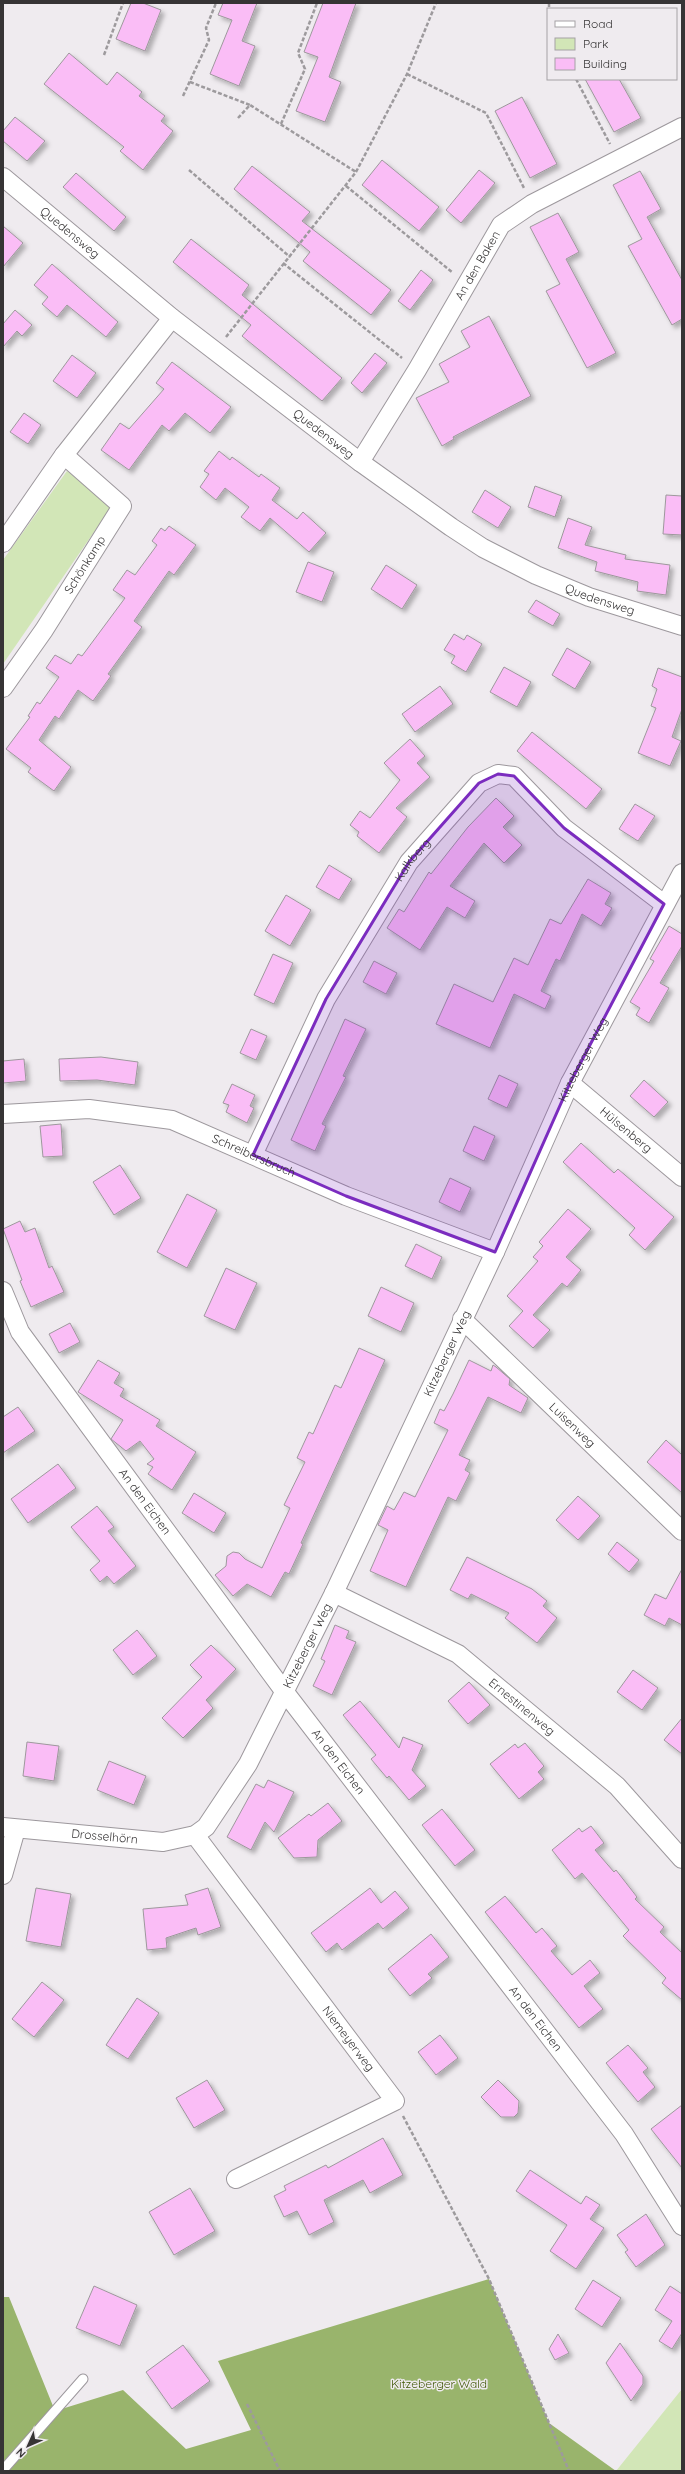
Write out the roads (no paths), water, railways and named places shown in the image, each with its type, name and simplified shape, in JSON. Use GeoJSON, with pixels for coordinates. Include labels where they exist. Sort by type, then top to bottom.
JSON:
{"type":"FeatureCollection","features":[{"type":"Feature","properties":{"kind":"street","name":"An den Baken"},"geometry":{"type":"LineString","coordinates":[[360,462],[417,370],[501,226],[532,204],[619,161],[682,127]]}},
{"type":"Feature","properties":{"kind":"street","name":"Quedensweg"},"geometry":{"type":"LineString","coordinates":[[3,177],[172,318],[216,350],[360,462],[451,527],[510,562],[589,597],[682,626]]}},
{"type":"Feature","properties":{"kind":"street"},"geometry":{"type":"LineString","coordinates":[[3,543],[64,454],[172,318]]}},
{"type":"Feature","properties":{"kind":"street","name":"Schönkamp"},"geometry":{"type":"LineString","coordinates":[[3,688],[44,630],[122,506],[64,454]]}},
{"type":"Feature","properties":{"kind":"street","name":"Kalkberg"},"geometry":{"type":"LineString","coordinates":[[253,1155],[330,992],[409,862],[479,783],[498,774],[514,776],[564,828],[664,904]]}},
{"type":"Feature","properties":{"kind":"street","name":"Kitzeberger Weg"},"geometry":{"type":"LineString","coordinates":[[199,1832],[248,1764],[334,1593],[462,1319],[495,1252],[570,1083],[664,904],[682,873]]}},
{"type":"Feature","properties":{"kind":"street","name":"Hülsenberg"},"geometry":{"type":"LineString","coordinates":[[570,1083],[682,1177]]}},
{"type":"Feature","properties":{"kind":"street","name":"Schreibersbruch"},"geometry":{"type":"LineString","coordinates":[[3,1114],[89,1109],[172,1120],[346,1196],[495,1252]]}},
{"type":"Feature","properties":{"kind":"street","name":"An den Eichen"},"geometry":{"type":"LineString","coordinates":[[3,1291],[20,1332],[284,1691],[624,2134],[682,2226]]}},
{"type":"Feature","properties":{"kind":"street","name":"Luisenweg"},"geometry":{"type":"LineString","coordinates":[[462,1319],[682,1531]]}},
{"type":"Feature","properties":{"kind":"street","name":"Ernestinenweg"},"geometry":{"type":"LineString","coordinates":[[334,1593],[458,1654],[617,1786],[682,1859]]}},
{"type":"Feature","properties":{"kind":"street"},"geometry":{"type":"LineString","coordinates":[[3,1875],[9,1828]]}},
{"type":"Feature","properties":{"kind":"street","name":"Drosselhörn"},"geometry":{"type":"LineString","coordinates":[[9,1828],[163,1842],[199,1832]]}},
{"type":"Feature","properties":{"kind":"street","name":"Niemeyerweg"},"geometry":{"type":"LineString","coordinates":[[199,1832],[395,2101],[236,2179]]}},
{"type":"Feature","properties":{"kind":"lane"},"geometry":{"type":"LineString","coordinates":[[3,2470],[83,2379]]}},
{"type":"Feature","properties":{"kind":"park label","name":"Kitzeberger Wald"},"geometry":{"type":"Point","coordinates":[439,2384]}}]}
